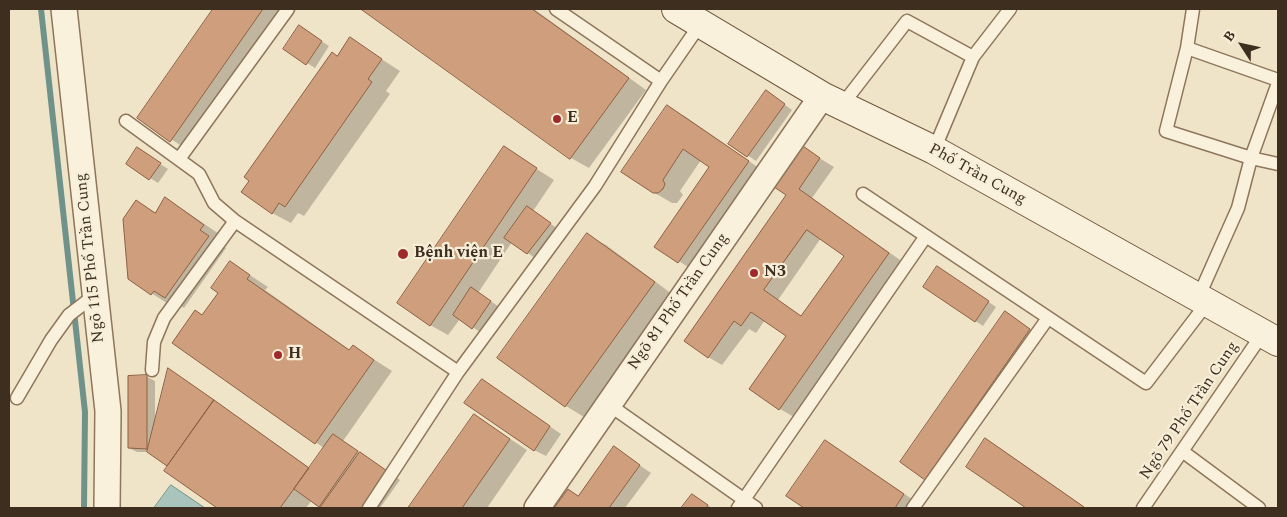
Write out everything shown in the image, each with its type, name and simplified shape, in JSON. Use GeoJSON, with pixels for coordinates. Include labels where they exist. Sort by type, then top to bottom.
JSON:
{"type":"FeatureCollection","features":[{"type":"Feature","properties":{"kind":"main road","name":"Phố Trần Cung"},"geometry":{"type":"LineString","coordinates":[[676,9],[832,101],[934,150],[1271,337]]}},
{"type":"Feature","properties":{"kind":"street","name":"Ngõ 115 Phố Trần Cung"},"geometry":{"type":"LineString","coordinates":[[64,9],[88,300],[108,411],[107,508]]}},
{"type":"Feature","properties":{"kind":"street","name":"Ngõ 81 Phố Trần Cung"},"geometry":{"type":"LineString","coordinates":[[537,508],[608,404],[832,101]]}},
{"type":"Feature","properties":{"kind":"lane"},"geometry":{"type":"LineString","coordinates":[[179,159],[288,9]]}},
{"type":"Feature","properties":{"kind":"lane"},"geometry":{"type":"LineString","coordinates":[[556,9],[662,80]]}},
{"type":"Feature","properties":{"kind":"lane"},"geometry":{"type":"LineString","coordinates":[[934,150],[973,57],[1010,9]]}},
{"type":"Feature","properties":{"kind":"lane"},"geometry":{"type":"LineString","coordinates":[[1192,9],[1187,48],[1166,131],[1251,158],[1278,164]]}},
{"type":"Feature","properties":{"kind":"lane"},"geometry":{"type":"LineString","coordinates":[[832,101],[907,21],[973,57]]}},
{"type":"Feature","properties":{"kind":"lane"},"geometry":{"type":"LineString","coordinates":[[369,508],[458,372],[595,186],[662,80],[702,23]]}},
{"type":"Feature","properties":{"kind":"lane"},"geometry":{"type":"LineString","coordinates":[[863,194],[1146,383],[1203,300],[1238,208],[1251,158],[1278,81],[1187,48]]}},
{"type":"Feature","properties":{"kind":"lane"},"geometry":{"type":"LineString","coordinates":[[126,121],[199,174],[214,203],[235,221],[458,372]]}},
{"type":"Feature","properties":{"kind":"lane"},"geometry":{"type":"LineString","coordinates":[[152,370],[154,342],[164,318],[235,221]]}},
{"type":"Feature","properties":{"kind":"lane"},"geometry":{"type":"LineString","coordinates":[[741,504],[926,236]]}},
{"type":"Feature","properties":{"kind":"lane"},"geometry":{"type":"LineString","coordinates":[[17,398],[51,340],[69,315],[88,300]]}},
{"type":"Feature","properties":{"kind":"lane"},"geometry":{"type":"LineString","coordinates":[[913,508],[1048,318]]}},
{"type":"Feature","properties":{"kind":"lane","name":"Ngõ 79 Phố Trần Cung"},"geometry":{"type":"LineString","coordinates":[[1143,508],[1182,451],[1271,337]]}},
{"type":"Feature","properties":{"kind":"lane"},"geometry":{"type":"LineString","coordinates":[[608,404],[741,504],[756,508]]}},
{"type":"Feature","properties":{"kind":"lane"},"geometry":{"type":"LineString","coordinates":[[1182,451],[1259,508]]}},
{"type":"Feature","properties":{"kind":"water"},"geometry":{"type":"Polygon","coordinates":[[[171,485],[205,508],[154,508],[171,485]]]}},
{"type":"Feature","properties":{"kind":"building"},"geometry":{"type":"Polygon","coordinates":[[[213,9],[263,9],[170,142],[137,118],[213,9]]]}},
{"type":"Feature","properties":{"kind":"building","name":"E"},"geometry":{"type":"Polygon","coordinates":[[[361,9],[532,9],[629,78],[570,159],[361,9]]]}},
{"type":"Feature","properties":{"kind":"building"},"geometry":{"type":"Polygon","coordinates":[[[299,25],[322,41],[306,65],[283,49],[299,25]]]}},
{"type":"Feature","properties":{"kind":"building"},"geometry":{"type":"Polygon","coordinates":[[[350,37],[382,59],[368,79],[372,82],[285,207],[279,203],[272,214],[241,192],[249,181],[244,177],[332,52],[337,56],[350,37]]]}},
{"type":"Feature","properties":{"kind":"building"},"geometry":{"type":"Polygon","coordinates":[[[766,90],[785,104],[747,157],[728,144],[766,90]]]}},
{"type":"Feature","properties":{"kind":"building"},"geometry":{"type":"Polygon","coordinates":[[[667,105],[749,161],[678,263],[654,247],[709,167],[683,149],[663,180],[665,184],[663,189],[658,193],[653,193],[621,172],[667,105]]]}},
{"type":"Feature","properties":{"kind":"building"},"geometry":{"type":"Polygon","coordinates":[[[504,146],[537,168],[430,326],[397,303],[504,146]]]}},
{"type":"Feature","properties":{"kind":"building","name":"N3"},"geometry":{"type":"Polygon","coordinates":[[[803,146],[820,158],[799,189],[889,253],[779,410],[749,389],[786,336],[751,312],[741,326],[734,321],[708,358],[684,341],[786,195],[774,187],[803,146]],[[807,230],[764,290],[801,316],[844,256],[807,230]]]}},
{"type":"Feature","properties":{"kind":"building"},"geometry":{"type":"Polygon","coordinates":[[[137,147],[161,163],[149,180],[126,164],[137,147]]]}},
{"type":"Feature","properties":{"kind":"building"},"geometry":{"type":"Polygon","coordinates":[[[165,197],[204,225],[200,230],[209,236],[165,298],[154,291],[151,295],[128,279],[123,219],[136,200],[155,213],[165,197]]]}},
{"type":"Feature","properties":{"kind":"building"},"geometry":{"type":"Polygon","coordinates":[[[527,206],[551,223],[527,254],[504,238],[527,206]]]}},
{"type":"Feature","properties":{"kind":"building"},"geometry":{"type":"Polygon","coordinates":[[[587,233],[655,282],[565,407],[497,358],[587,233]]]}},
{"type":"Feature","properties":{"kind":"building","name":"H"},"geometry":{"type":"Polygon","coordinates":[[[230,261],[250,275],[247,279],[349,350],[353,345],[374,360],[315,444],[172,343],[195,310],[202,315],[218,293],[211,288],[230,261]]]}},
{"type":"Feature","properties":{"kind":"building"},"geometry":{"type":"Polygon","coordinates":[[[937,266],[989,301],[975,322],[923,287],[937,266]]]}},
{"type":"Feature","properties":{"kind":"building"},"geometry":{"type":"Polygon","coordinates":[[[471,287],[491,301],[472,329],[453,315],[471,287]]]}},
{"type":"Feature","properties":{"kind":"building"},"geometry":{"type":"Polygon","coordinates":[[[1005,311],[1030,329],[925,480],[900,462],[1005,311]]]}},
{"type":"Feature","properties":{"kind":"building"},"geometry":{"type":"Polygon","coordinates":[[[168,368],[214,400],[167,466],[147,452],[168,368]]]}},
{"type":"Feature","properties":{"kind":"building"},"geometry":{"type":"Polygon","coordinates":[[[147,375],[147,449],[128,448],[128,376],[147,375]]]}},
{"type":"Feature","properties":{"kind":"building"},"geometry":{"type":"Polygon","coordinates":[[[482,379],[550,426],[534,451],[464,403],[482,379]]]}},
{"type":"Feature","properties":{"kind":"building"},"geometry":{"type":"Polygon","coordinates":[[[214,400],[309,468],[280,508],[217,508],[164,471],[214,400]]]}},
{"type":"Feature","properties":{"kind":"building"},"geometry":{"type":"Polygon","coordinates":[[[474,414],[510,439],[462,508],[408,508],[474,414]]]}},
{"type":"Feature","properties":{"kind":"building"},"geometry":{"type":"Polygon","coordinates":[[[333,434],[358,451],[319,507],[294,489],[333,434]]]}},
{"type":"Feature","properties":{"kind":"building"},"geometry":{"type":"Polygon","coordinates":[[[985,438],[1084,507],[1026,508],[966,467],[985,438]]]}},
{"type":"Feature","properties":{"kind":"building"},"geometry":{"type":"Polygon","coordinates":[[[825,440],[904,494],[895,508],[804,508],[786,496],[825,440]]]}},
{"type":"Feature","properties":{"kind":"building"},"geometry":{"type":"Polygon","coordinates":[[[614,446],[640,465],[609,508],[554,508],[568,489],[578,496],[614,446]]]}},
{"type":"Feature","properties":{"kind":"building"},"geometry":{"type":"Polygon","coordinates":[[[360,452],[390,473],[364,508],[320,508],[360,452]]]}},
{"type":"Feature","properties":{"kind":"building"},"geometry":{"type":"Polygon","coordinates":[[[692,494],[708,505],[706,508],[681,508],[692,494]]]}},
{"type":"Feature","properties":{"kind":"waterway"},"geometry":{"type":"LineString","coordinates":[[41,9],[85,412],[84,508]]}},
{"type":"Feature","properties":{"kind":"place","name":"E"},"geometry":{"type":"Point","coordinates":[557,119]}},
{"type":"Feature","properties":{"kind":"place","name":"Bệnh viện E"},"geometry":{"type":"Point","coordinates":[403,254]}},
{"type":"Feature","properties":{"kind":"place","name":"N3"},"geometry":{"type":"Point","coordinates":[754,273]}},
{"type":"Feature","properties":{"kind":"place","name":"H"},"geometry":{"type":"Point","coordinates":[278,355]}}]}
